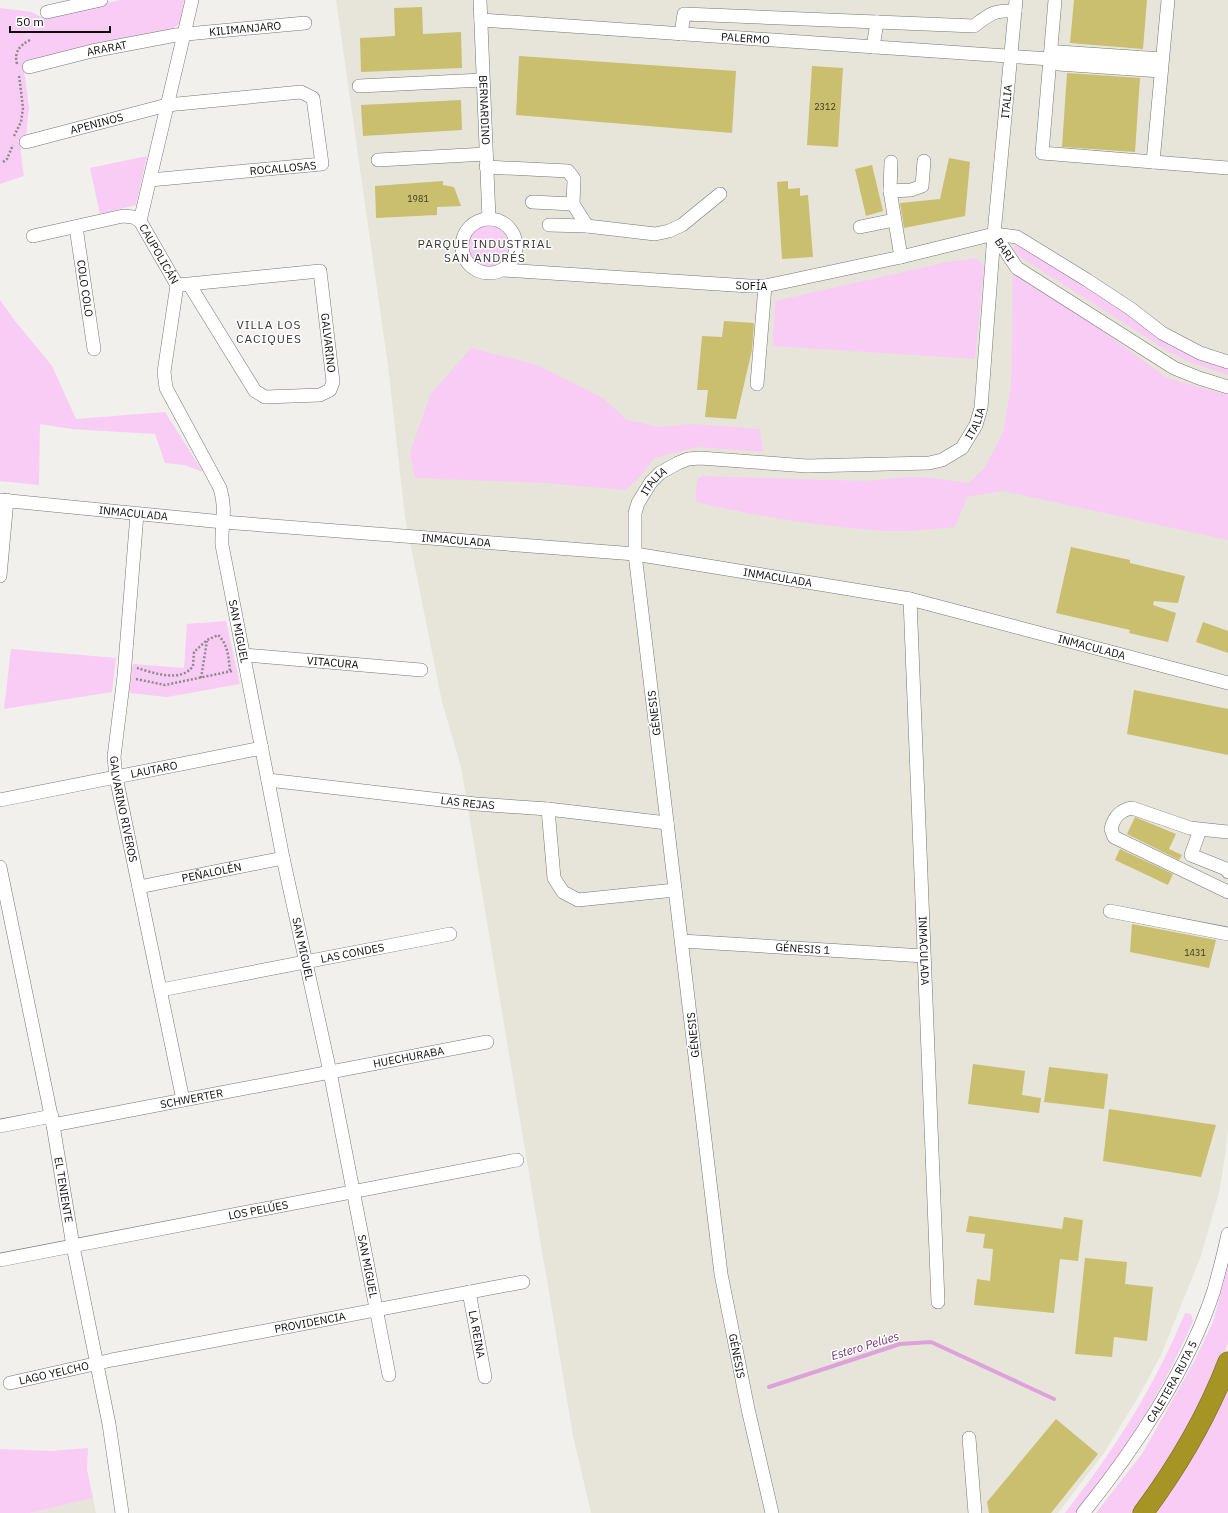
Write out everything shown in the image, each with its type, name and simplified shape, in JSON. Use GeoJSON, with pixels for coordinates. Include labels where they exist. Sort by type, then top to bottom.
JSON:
{"type":"FeatureCollection","features":[{"type":"Feature","properties":{"kind":"highway"},"geometry":{"type":"LineString","coordinates":[[1143,1513],[1168,1478],[1194,1436],[1213,1399],[1228,1362]]}},
{"type":"Feature","properties":{"kind":"street"},"geometry":{"type":"LineString","coordinates":[[47,12],[101,0]]}},
{"type":"Feature","properties":{"kind":"street","name":"CAUPOLICÁN"},"geometry":{"type":"LineString","coordinates":[[192,0],[140,221],[183,284],[163,380],[173,403],[220,488],[225,509],[223,522]]}},
{"type":"Feature","properties":{"kind":"street","name":"BERNARDINO"},"geometry":{"type":"LineString","coordinates":[[480,0],[489,219]]}},
{"type":"Feature","properties":{"kind":"street"},"geometry":{"type":"LineString","coordinates":[[1055,0],[1042,153],[1228,168]]}},
{"type":"Feature","properties":{"kind":"street"},"geometry":{"type":"LineString","coordinates":[[1153,162],[1168,0]]}},
{"type":"Feature","properties":{"kind":"street"},"geometry":{"type":"LineString","coordinates":[[681,34],[684,14],[974,26],[991,12],[1015,5]]}},
{"type":"Feature","properties":{"kind":"street","name":"ITALIA"},"geometry":{"type":"LineString","coordinates":[[635,554],[635,513],[644,491],[660,473],[688,459],[749,460],[806,466],[929,463],[954,454],[962,448],[976,425],[981,408],[994,234],[1015,5]]}},
{"type":"Feature","properties":{"kind":"street"},"geometry":{"type":"LineString","coordinates":[[792,41],[793,19]]}},
{"type":"Feature","properties":{"kind":"street","name":"PALERMO"},"geometry":{"type":"LineString","coordinates":[[481,20],[1050,59],[1058,64],[1162,65]]}},
{"type":"Feature","properties":{"kind":"street"},"geometry":{"type":"LineString","coordinates":[[873,47],[878,22]]}},
{"type":"Feature","properties":{"kind":"street","name":"KILIMANJARO"},"geometry":{"type":"LineString","coordinates":[[185,33],[305,23]]}},
{"type":"Feature","properties":{"kind":"street","name":"ARARAT"},"geometry":{"type":"LineString","coordinates":[[29,67],[92,51],[185,33]]}},
{"type":"Feature","properties":{"kind":"street"},"geometry":{"type":"LineString","coordinates":[[358,86],[483,80]]}},
{"type":"Feature","properties":{"kind":"street","name":"ROCALLOSAS"},"geometry":{"type":"LineString","coordinates":[[150,180],[322,164],[313,98],[301,92],[167,104]]}},
{"type":"Feature","properties":{"kind":"street","name":"APENINOS"},"geometry":{"type":"LineString","coordinates":[[26,142],[167,104]]}},
{"type":"Feature","properties":{"kind":"street"},"geometry":{"type":"LineString","coordinates":[[378,160],[486,154]]}},
{"type":"Feature","properties":{"kind":"street"},"geometry":{"type":"LineString","coordinates":[[890,191],[911,190],[922,186],[924,161]]}},
{"type":"Feature","properties":{"kind":"street"},"geometry":{"type":"LineString","coordinates":[[891,162],[890,191],[901,257]]}},
{"type":"Feature","properties":{"kind":"street"},"geometry":{"type":"LineString","coordinates":[[486,167],[568,171],[574,179],[573,204],[587,226]]}},
{"type":"Feature","properties":{"kind":"street"},"geometry":{"type":"LineString","coordinates":[[549,225],[587,226],[655,234],[669,231],[682,225],[720,194]]}},
{"type":"Feature","properties":{"kind":"street"},"geometry":{"type":"LineString","coordinates":[[532,202],[573,204]]}},
{"type":"Feature","properties":{"kind":"street"},"geometry":{"type":"LineString","coordinates":[[33,236],[123,216],[133,216],[140,221]]}},
{"type":"Feature","properties":{"kind":"street"},"geometry":{"type":"LineString","coordinates":[[489,219],[497,220],[505,224],[515,239],[514,256],[503,270],[495,273],[477,271],[469,266],[464,258],[462,249],[465,232],[472,225],[489,219]]}},
{"type":"Feature","properties":{"kind":"street"},"geometry":{"type":"LineString","coordinates":[[860,227],[894,220]]}},
{"type":"Feature","properties":{"kind":"street","name":"COLO COLO"},"geometry":{"type":"LineString","coordinates":[[76,227],[94,349]]}},
{"type":"Feature","properties":{"kind":"street","name":"SOFÍA"},"geometry":{"type":"LineString","coordinates":[[503,270],[765,286],[901,257],[994,234]]}},
{"type":"Feature","properties":{"kind":"street","name":"BARI"},"geometry":{"type":"LineString","coordinates":[[994,234],[1017,237],[1131,309],[1162,333],[1200,353],[1228,362]]}},
{"type":"Feature","properties":{"kind":"street","name":"BARI"},"geometry":{"type":"LineString","coordinates":[[994,234],[1017,268],[1174,368],[1193,376],[1228,387]]}},
{"type":"Feature","properties":{"kind":"street","name":"GALVARINO"},"geometry":{"type":"LineString","coordinates":[[320,271],[333,382],[330,390],[320,395],[265,397],[259,395],[183,284],[320,271]]}},
{"type":"Feature","properties":{"kind":"street"},"geometry":{"type":"LineString","coordinates":[[757,384],[765,286]]}},
{"type":"Feature","properties":{"kind":"street"},"geometry":{"type":"LineString","coordinates":[[0,576],[4,500]]}},
{"type":"Feature","properties":{"kind":"street","name":"INMACULADA"},"geometry":{"type":"LineString","coordinates":[[4,500],[223,522],[635,554],[910,599],[1228,683]]}},
{"type":"Feature","properties":{"kind":"street","name":"GALVARINO RIVEROS"},"geometry":{"type":"LineString","coordinates":[[138,514],[125,670],[114,757],[116,777],[183,1100]]}},
{"type":"Feature","properties":{"kind":"street","name":"SAN MIGUEL"},"geometry":{"type":"LineString","coordinates":[[223,522],[222,546],[283,858],[330,1072],[389,1375]]}},
{"type":"Feature","properties":{"kind":"street","name":"GÉNESIS"},"geometry":{"type":"LineString","coordinates":[[635,554],[721,1274],[748,1409],[772,1513]]}},
{"type":"Feature","properties":{"kind":"street","name":"INMACULADA"},"geometry":{"type":"LineString","coordinates":[[910,599],[938,1302]]}},
{"type":"Feature","properties":{"kind":"street","name":"VITACURA"},"geometry":{"type":"LineString","coordinates":[[244,655],[421,670]]}},
{"type":"Feature","properties":{"kind":"street","name":"LAUTARO"},"geometry":{"type":"LineString","coordinates":[[0,800],[262,748]]}},
{"type":"Feature","properties":{"kind":"street","name":"LAS REJAS"},"geometry":{"type":"LineString","coordinates":[[268,780],[476,804],[548,809],[667,823]]}},
{"type":"Feature","properties":{"kind":"street"},"geometry":{"type":"LineString","coordinates":[[1228,832],[1200,830],[1132,808],[1126,809],[1117,815],[1111,829],[1114,837],[1228,892]]}},
{"type":"Feature","properties":{"kind":"street"},"geometry":{"type":"LineString","coordinates":[[548,809],[554,878],[563,892],[578,900],[675,890]]}},
{"type":"Feature","properties":{"kind":"street"},"geometry":{"type":"LineString","coordinates":[[1200,830],[1190,855],[1226,869],[1228,872]]}},
{"type":"Feature","properties":{"kind":"street","name":"PEÑALOLÉN"},"geometry":{"type":"LineString","coordinates":[[139,887],[283,858]]}},
{"type":"Feature","properties":{"kind":"street","name":"EL TENIENTE"},"geometry":{"type":"LineString","coordinates":[[0,867],[52,1120],[73,1246],[109,1424],[122,1513]]}},
{"type":"Feature","properties":{"kind":"street"},"geometry":{"type":"LineString","coordinates":[[1110,911],[1228,934]]}},
{"type":"Feature","properties":{"kind":"street","name":"LAS CONDES"},"geometry":{"type":"LineString","coordinates":[[161,990],[450,934]]}},
{"type":"Feature","properties":{"kind":"street","name":"GÉNESIS 1"},"geometry":{"type":"LineString","coordinates":[[682,941],[924,956]]}},
{"type":"Feature","properties":{"kind":"street","name":"HUECHURABA"},"geometry":{"type":"LineString","coordinates":[[330,1072],[487,1042]]}},
{"type":"Feature","properties":{"kind":"street","name":"SCHWERTER"},"geometry":{"type":"LineString","coordinates":[[0,1126],[52,1120],[183,1100],[330,1072]]}},
{"type":"Feature","properties":{"kind":"street","name":"LOS PELÚES"},"geometry":{"type":"LineString","coordinates":[[0,1260],[517,1160]]}},
{"type":"Feature","properties":{"kind":"street","name":"CALETERA RUTA 5"},"geometry":{"type":"LineString","coordinates":[[1083,1513],[1124,1460],[1175,1376],[1203,1319],[1213,1291],[1228,1234]]}},
{"type":"Feature","properties":{"kind":"street","name":"PROVIDENCIA"},"geometry":{"type":"LineString","coordinates":[[97,1363],[523,1282]]}},
{"type":"Feature","properties":{"kind":"street","name":"LA REINA"},"geometry":{"type":"LineString","coordinates":[[469,1292],[485,1377]]}},
{"type":"Feature","properties":{"kind":"street","name":"LAGO YELCHO"},"geometry":{"type":"LineString","coordinates":[[10,1383],[97,1363]]}},
{"type":"Feature","properties":{"kind":"street"},"geometry":{"type":"LineString","coordinates":[[969,1438],[975,1513]]}},
{"type":"Feature","properties":{"kind":"path"},"geometry":{"type":"LineString","coordinates":[[3,162],[7,159],[12,148],[23,108],[16,53],[18,47],[30,40]]}},
{"type":"Feature","properties":{"kind":"path"},"geometry":{"type":"LineString","coordinates":[[125,670],[162,674],[182,674],[193,666],[194,652],[214,635],[218,635],[221,637],[228,653],[230,672]]}},
{"type":"Feature","properties":{"kind":"path"},"geometry":{"type":"LineString","coordinates":[[201,678],[207,640]]}},
{"type":"Feature","properties":{"kind":"path"},"geometry":{"type":"LineString","coordinates":[[125,670],[165,685],[246,668]]}},
{"type":"Feature","properties":{"kind":"shaded area"},"geometry":{"type":"Polygon","coordinates":[[[120,0],[184,0],[180,23],[171,30],[23,63],[29,107],[26,135],[21,140],[21,155],[24,176],[0,184],[0,8],[32,12],[44,19],[120,0]]]}},
{"type":"Feature","properties":{"kind":"shaded area"},"geometry":{"type":"Polygon","coordinates":[[[336,0],[1228,0],[1228,1130],[1225,1157],[1219,1193],[1201,1256],[1161,1355],[1137,1399],[1104,1453],[1058,1513],[591,1513],[573,1436],[461,767],[442,702],[405,517],[388,366],[336,0]]]}},
{"type":"Feature","properties":{"kind":"shaded area"},"geometry":{"type":"Polygon","coordinates":[[[147,156],[136,205],[100,214],[90,168],[147,156]]]}},
{"type":"Feature","properties":{"kind":"shaded area"},"geometry":{"type":"Polygon","coordinates":[[[492,226],[499,229],[505,235],[508,246],[507,254],[499,263],[492,266],[484,266],[477,263],[469,254],[468,242],[471,235],[480,227],[492,226]]]}},
{"type":"Feature","properties":{"kind":"shaded area"},"geometry":{"type":"Polygon","coordinates":[[[1020,244],[1165,333],[1228,360],[1228,375],[1192,363],[1171,353],[1019,256],[1014,248],[1020,244]]]}},
{"type":"Feature","properties":{"kind":"shaded area"},"geometry":{"type":"Polygon","coordinates":[[[976,258],[984,266],[975,359],[773,346],[775,301],[947,262],[976,258]]]}},
{"type":"Feature","properties":{"kind":"shaded area"},"geometry":{"type":"Polygon","coordinates":[[[1013,270],[1049,292],[1167,378],[1228,395],[1228,540],[1003,491],[967,497],[955,527],[904,531],[887,531],[815,524],[767,517],[696,502],[698,478],[703,476],[864,481],[909,477],[933,478],[969,483],[985,467],[1003,433],[1011,385],[1013,270]]]}},
{"type":"Feature","properties":{"kind":"shaded area"},"geometry":{"type":"Polygon","coordinates":[[[0,300],[15,321],[52,366],[76,419],[165,412],[203,472],[184,465],[165,463],[155,434],[72,429],[40,424],[39,485],[0,481],[0,300]]]}},
{"type":"Feature","properties":{"kind":"shaded area"},"geometry":{"type":"Polygon","coordinates":[[[471,348],[537,365],[603,398],[627,420],[660,427],[693,424],[760,429],[763,452],[698,447],[655,458],[638,479],[625,490],[544,483],[415,478],[410,453],[430,395],[471,348]]]}},
{"type":"Feature","properties":{"kind":"shaded area"},"geometry":{"type":"Polygon","coordinates":[[[226,621],[240,684],[167,697],[129,693],[133,664],[184,668],[187,624],[226,621]]]}},
{"type":"Feature","properties":{"kind":"shaded area"},"geometry":{"type":"Polygon","coordinates":[[[11,649],[116,658],[112,692],[4,709],[11,649]]]}},
{"type":"Feature","properties":{"kind":"shaded area"},"geometry":{"type":"Polygon","coordinates":[[[1228,1266],[1228,1342],[1215,1382],[1192,1429],[1135,1513],[1096,1513],[1142,1454],[1194,1362],[1213,1322],[1228,1266]]]}},
{"type":"Feature","properties":{"kind":"shaded area"},"geometry":{"type":"Polygon","coordinates":[[[1185,1313],[1191,1314],[1193,1321],[1169,1372],[1141,1421],[1110,1468],[1075,1513],[1065,1513],[1117,1442],[1147,1392],[1185,1313]]]}},
{"type":"Feature","properties":{"kind":"shaded area"},"geometry":{"type":"Polygon","coordinates":[[[1228,1379],[1228,1513],[1154,1513],[1228,1379]]]}},
{"type":"Feature","properties":{"kind":"shaded area"},"geometry":{"type":"Polygon","coordinates":[[[88,1448],[87,1470],[93,1498],[30,1513],[0,1513],[0,1449],[50,1451],[88,1448]]]}},
{"type":"Feature","properties":{"kind":"shaded area"},"geometry":{"type":"Polygon","coordinates":[[[93,1498],[96,1513],[30,1513],[93,1498]]]}},
{"type":"Feature","properties":{"kind":"building"},"geometry":{"type":"Polygon","coordinates":[[[1074,0],[1147,0],[1143,49],[1070,43],[1074,0]]]}},
{"type":"Feature","properties":{"kind":"building"},"geometry":{"type":"Polygon","coordinates":[[[422,7],[423,34],[461,32],[462,68],[361,72],[360,38],[395,36],[394,8],[422,7]]]}},
{"type":"Feature","properties":{"kind":"building"},"geometry":{"type":"Polygon","coordinates":[[[519,56],[736,71],[732,133],[516,115],[519,56]]]}},
{"type":"Feature","properties":{"kind":"building"},"geometry":{"type":"Polygon","coordinates":[[[812,66],[843,68],[838,147],[807,145],[812,66]]]}},
{"type":"Feature","properties":{"kind":"building"},"geometry":{"type":"Polygon","coordinates":[[[1067,73],[1140,78],[1135,152],[1062,147],[1067,73]]]}},
{"type":"Feature","properties":{"kind":"building"},"geometry":{"type":"Polygon","coordinates":[[[461,100],[462,130],[363,136],[361,105],[461,100]]]}},
{"type":"Feature","properties":{"kind":"building"},"geometry":{"type":"Polygon","coordinates":[[[949,158],[970,162],[965,216],[904,228],[900,203],[940,199],[949,158]]]}},
{"type":"Feature","properties":{"kind":"building"},"geometry":{"type":"Polygon","coordinates":[[[872,165],[883,211],[866,216],[855,169],[872,165]]]}},
{"type":"Feature","properties":{"kind":"building"},"geometry":{"type":"Polygon","coordinates":[[[443,181],[443,185],[454,187],[461,206],[437,207],[437,215],[376,218],[375,186],[443,181]]]}},
{"type":"Feature","properties":{"kind":"building"},"geometry":{"type":"Polygon","coordinates":[[[788,181],[788,189],[800,188],[800,196],[808,195],[813,257],[782,259],[777,182],[788,181]]]}},
{"type":"Feature","properties":{"kind":"building"},"geometry":{"type":"Polygon","coordinates":[[[724,321],[754,323],[752,350],[736,419],[705,417],[708,390],[697,390],[702,336],[722,337],[724,321]]]}},
{"type":"Feature","properties":{"kind":"building"},"geometry":{"type":"Polygon","coordinates":[[[1071,547],[1130,560],[1130,563],[1185,576],[1178,603],[1154,601],[1153,605],[1176,613],[1168,642],[1129,633],[1130,630],[1056,613],[1071,547]]]}},
{"type":"Feature","properties":{"kind":"building"},"geometry":{"type":"Polygon","coordinates":[[[1203,622],[1228,631],[1228,653],[1196,642],[1203,622]]]}},
{"type":"Feature","properties":{"kind":"building"},"geometry":{"type":"Polygon","coordinates":[[[1134,690],[1228,709],[1228,755],[1127,734],[1134,690]]]}},
{"type":"Feature","properties":{"kind":"building"},"geometry":{"type":"Polygon","coordinates":[[[1135,817],[1176,834],[1169,849],[1182,855],[1179,860],[1127,834],[1135,817]]]}},
{"type":"Feature","properties":{"kind":"building"},"geometry":{"type":"Polygon","coordinates":[[[1120,849],[1173,874],[1168,885],[1115,860],[1120,849]]]}},
{"type":"Feature","properties":{"kind":"building"},"geometry":{"type":"Polygon","coordinates":[[[1132,924],[1216,940],[1209,968],[1130,952],[1132,924]]]}},
{"type":"Feature","properties":{"kind":"building"},"geometry":{"type":"Polygon","coordinates":[[[973,1064],[1025,1071],[1022,1095],[1041,1098],[1039,1113],[968,1104],[973,1064]]]}},
{"type":"Feature","properties":{"kind":"building"},"geometry":{"type":"Polygon","coordinates":[[[1049,1067],[1108,1074],[1104,1109],[1044,1102],[1049,1067]]]}},
{"type":"Feature","properties":{"kind":"building"},"geometry":{"type":"Polygon","coordinates":[[[1109,1109],[1216,1125],[1201,1177],[1103,1161],[1109,1109]]]}},
{"type":"Feature","properties":{"kind":"building"},"geometry":{"type":"Polygon","coordinates":[[[969,1216],[1062,1229],[1064,1217],[1083,1220],[1078,1261],[1060,1259],[1054,1313],[974,1305],[977,1279],[990,1281],[993,1249],[983,1248],[985,1234],[966,1232],[969,1216]]]}},
{"type":"Feature","properties":{"kind":"building"},"geometry":{"type":"Polygon","coordinates":[[[1085,1258],[1127,1262],[1125,1284],[1153,1287],[1147,1341],[1114,1337],[1112,1357],[1075,1354],[1085,1258]]]}},
{"type":"Feature","properties":{"kind":"building"},"geometry":{"type":"Polygon","coordinates":[[[1056,1419],[1098,1454],[1051,1513],[989,1513],[987,1502],[1056,1419]]]}},
{"type":"Feature","properties":{"kind":"waterway","name":"Estero Pelúes"},"geometry":{"type":"LineString","coordinates":[[769,1387],[900,1344],[931,1342],[1054,1399]]}},
{"type":"Feature","properties":{"kind":"district","name":"PARQUE INDUSTRIAL SAN ANDRÉS"},"geometry":{"type":"Point","coordinates":[485,251]}},
{"type":"Feature","properties":{"kind":"district","name":"VILLA LOS CACIQUES"},"geometry":{"type":"Point","coordinates":[269,332]}}]}
